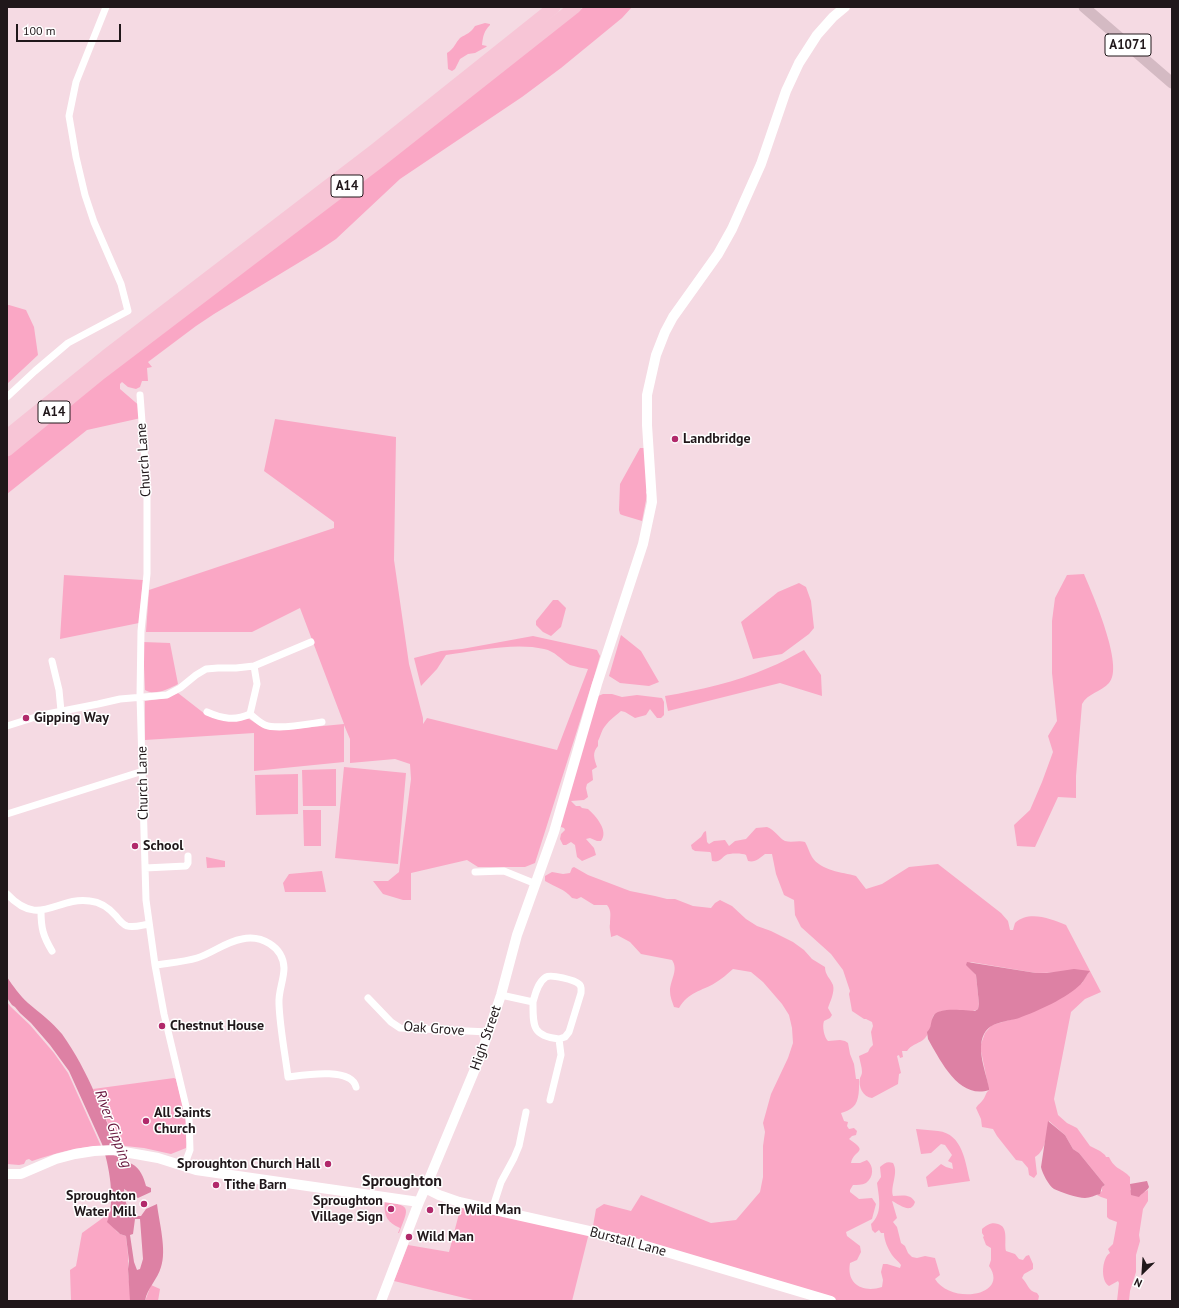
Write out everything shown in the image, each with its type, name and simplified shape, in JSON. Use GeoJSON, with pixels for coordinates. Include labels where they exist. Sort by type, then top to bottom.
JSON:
{"type":"FeatureCollection","features":[{"type":"Feature","properties":{"kind":"highway","name":"A14"},"geometry":{"type":"LineString","coordinates":[[7,450],[105,364],[554,7]]}},
{"type":"Feature","properties":{"kind":"highway","name":"A14"},"geometry":{"type":"LineString","coordinates":[[7,436],[381,160],[575,7]]}},
{"type":"Feature","properties":{"kind":"main road","name":"High Street"},"geometry":{"type":"LineString","coordinates":[[380,1301],[419,1202],[474,1073],[489,1032],[517,936],[554,832],[597,684],[643,544],[652,502],[647,425],[647,395],[656,355],[673,317],[718,254],[732,229],[761,164],[786,91],[799,63],[817,35],[833,17],[845,7]]}},
{"type":"Feature","properties":{"kind":"main road","name":"A1071"},"geometry":{"type":"LineString","coordinates":[[1084,7],[1172,83]]}},
{"type":"Feature","properties":{"kind":"main road"},"geometry":{"type":"LineString","coordinates":[[7,1174],[21,1174],[56,1159],[75,1154],[100,1150],[125,1151],[158,1158],[196,1170],[419,1202]]}},
{"type":"Feature","properties":{"kind":"main road","name":"Burstall Lane"},"geometry":{"type":"LineString","coordinates":[[425,1188],[450,1199],[492,1210],[589,1231],[646,1246],[831,1301]]}},
{"type":"Feature","properties":{"kind":"street"},"geometry":{"type":"LineString","coordinates":[[7,397],[68,343],[128,311],[121,284],[96,227],[85,195],[77,163],[69,116],[76,82],[106,7]]}},
{"type":"Feature","properties":{"kind":"street","name":"Church Lane"},"geometry":{"type":"LineString","coordinates":[[140,395],[147,489],[147,574],[141,631],[140,696],[146,900],[155,965],[164,1014],[189,1120],[190,1150],[184,1166]]}},
{"type":"Feature","properties":{"kind":"street"},"geometry":{"type":"LineString","coordinates":[[7,726],[29,718],[120,698],[140,696],[156,697],[171,694],[200,672],[210,668],[254,666],[311,642]]}},
{"type":"Feature","properties":{"kind":"street"},"geometry":{"type":"LineString","coordinates":[[52,661],[59,690],[61,711]]}},
{"type":"Feature","properties":{"kind":"street"},"geometry":{"type":"LineString","coordinates":[[250,714],[257,684],[254,666]]}},
{"type":"Feature","properties":{"kind":"street"},"geometry":{"type":"LineString","coordinates":[[207,712],[232,719],[241,718],[250,714]]}},
{"type":"Feature","properties":{"kind":"street"},"geometry":{"type":"LineString","coordinates":[[250,714],[261,723],[270,727],[322,722]]}},
{"type":"Feature","properties":{"kind":"street"},"geometry":{"type":"LineString","coordinates":[[7,814],[143,771]]}},
{"type":"Feature","properties":{"kind":"street"},"geometry":{"type":"LineString","coordinates":[[145,868],[186,866],[188,863],[188,856]]}},
{"type":"Feature","properties":{"kind":"street"},"geometry":{"type":"LineString","coordinates":[[474,872],[504,871],[536,884]]}},
{"type":"Feature","properties":{"kind":"street"},"geometry":{"type":"LineString","coordinates":[[7,894],[22,906],[40,911],[71,902],[91,901],[107,907],[126,926],[149,924]]}},
{"type":"Feature","properties":{"kind":"street"},"geometry":{"type":"LineString","coordinates":[[40,911],[41,928],[45,940],[52,952]]}},
{"type":"Feature","properties":{"kind":"street"},"geometry":{"type":"LineString","coordinates":[[155,965],[198,958],[227,943],[243,939],[257,938],[266,942],[274,947],[280,955],[284,968],[279,1004],[288,1077],[329,1074],[351,1080],[355,1083],[356,1087]]}},
{"type":"Feature","properties":{"kind":"street"},"geometry":{"type":"LineString","coordinates":[[550,975],[579,983],[581,986],[581,993],[569,1032],[565,1037],[559,1039],[540,1034],[535,1029],[533,1022],[533,1002],[540,984],[545,977],[550,975]]}},
{"type":"Feature","properties":{"kind":"street"},"geometry":{"type":"LineString","coordinates":[[500,995],[533,1002]]}},
{"type":"Feature","properties":{"kind":"street","name":"Oak Grove"},"geometry":{"type":"LineString","coordinates":[[368,998],[391,1022],[400,1028],[489,1032]]}},
{"type":"Feature","properties":{"kind":"street"},"geometry":{"type":"LineString","coordinates":[[550,1100],[561,1056],[559,1039]]}},
{"type":"Feature","properties":{"kind":"street"},"geometry":{"type":"LineString","coordinates":[[492,1210],[501,1182],[520,1146],[526,1112]]}},
{"type":"Feature","properties":{"kind":"shaded area"},"geometry":{"type":"Polygon","coordinates":[[[584,7],[632,7],[622,18],[561,68],[522,97],[400,179],[336,239],[214,314],[148,362],[152,367],[147,368],[148,381],[142,381],[140,387],[136,389],[128,387],[122,382],[120,384],[120,389],[142,408],[141,418],[87,430],[7,494],[7,455],[74,400],[584,7]]]}},
{"type":"Feature","properties":{"kind":"shaded area"},"geometry":{"type":"Polygon","coordinates":[[[485,23],[490,25],[484,34],[482,45],[487,46],[460,59],[455,69],[452,71],[448,69],[447,53],[460,38],[470,32],[475,26],[485,23]]]}},
{"type":"Feature","properties":{"kind":"shaded area"},"geometry":{"type":"Polygon","coordinates":[[[7,305],[26,310],[34,327],[38,355],[7,384],[7,305]]]}},
{"type":"Feature","properties":{"kind":"shaded area"},"geometry":{"type":"Polygon","coordinates":[[[275,419],[396,437],[394,560],[409,664],[423,718],[423,724],[427,718],[557,750],[588,669],[570,665],[555,654],[544,649],[521,646],[495,648],[446,655],[437,669],[421,686],[414,658],[441,651],[462,649],[533,636],[597,650],[600,656],[594,677],[535,863],[525,867],[478,867],[467,860],[411,873],[411,900],[403,900],[383,894],[373,881],[388,881],[399,872],[411,779],[410,764],[395,759],[350,763],[350,739],[344,725],[344,762],[254,771],[254,733],[145,740],[145,701],[166,698],[178,693],[205,714],[249,719],[270,730],[344,724],[300,608],[252,632],[146,632],[149,590],[334,528],[334,522],[264,471],[275,419]]]}},
{"type":"Feature","properties":{"kind":"shaded area"},"geometry":{"type":"Polygon","coordinates":[[[640,448],[646,448],[648,490],[646,492],[647,495],[642,521],[622,515],[620,514],[619,510],[620,484],[640,448]]]}},
{"type":"Feature","properties":{"kind":"shaded area"},"geometry":{"type":"Polygon","coordinates":[[[1084,574],[1106,630],[1113,662],[1113,675],[1106,686],[1088,697],[1082,704],[1076,776],[1076,798],[1058,797],[1035,847],[1017,846],[1014,825],[1030,810],[1053,752],[1048,736],[1057,721],[1052,673],[1052,621],[1055,598],[1067,575],[1084,574]]]}},
{"type":"Feature","properties":{"kind":"shaded area"},"geometry":{"type":"Polygon","coordinates":[[[64,575],[143,580],[139,623],[60,639],[64,575]]]}},
{"type":"Feature","properties":{"kind":"shaded area"},"geometry":{"type":"Polygon","coordinates":[[[799,583],[806,587],[811,601],[814,628],[809,634],[782,654],[753,659],[741,622],[778,592],[799,583]]]}},
{"type":"Feature","properties":{"kind":"shaded area"},"geometry":{"type":"Polygon","coordinates":[[[553,600],[558,600],[566,608],[561,627],[551,636],[543,632],[536,625],[536,621],[553,600]]]}},
{"type":"Feature","properties":{"kind":"shaded area"},"geometry":{"type":"Polygon","coordinates":[[[621,635],[641,651],[659,682],[649,686],[620,683],[609,676],[621,635]]]}},
{"type":"Feature","properties":{"kind":"shaded area"},"geometry":{"type":"Polygon","coordinates":[[[143,642],[170,643],[178,684],[166,690],[157,692],[149,692],[145,690],[143,642]]]}},
{"type":"Feature","properties":{"kind":"shaded area"},"geometry":{"type":"Polygon","coordinates":[[[804,650],[821,675],[822,696],[780,683],[668,711],[665,696],[705,688],[756,673],[782,662],[804,650]]]}},
{"type":"Feature","properties":{"kind":"shaded area"},"geometry":{"type":"Polygon","coordinates":[[[603,694],[612,694],[622,697],[637,695],[662,698],[664,702],[664,715],[661,718],[657,718],[650,709],[646,715],[635,718],[621,711],[609,721],[603,729],[598,741],[598,746],[594,753],[597,767],[592,770],[593,780],[587,784],[586,788],[588,797],[584,800],[571,801],[576,806],[588,809],[603,828],[603,837],[601,841],[590,838],[586,839],[594,848],[596,855],[582,861],[577,857],[575,845],[571,842],[563,845],[560,839],[561,834],[565,830],[564,828],[561,827],[558,830],[598,696],[603,694]]]}},
{"type":"Feature","properties":{"kind":"shaded area"},"geometry":{"type":"Polygon","coordinates":[[[344,767],[406,773],[398,864],[335,858],[344,767]]]}},
{"type":"Feature","properties":{"kind":"shaded area"},"geometry":{"type":"Polygon","coordinates":[[[336,769],[336,806],[303,806],[302,770],[336,769]]]}},
{"type":"Feature","properties":{"kind":"shaded area"},"geometry":{"type":"Polygon","coordinates":[[[298,774],[298,814],[256,815],[255,775],[298,774]]]}},
{"type":"Feature","properties":{"kind":"shaded area"},"geometry":{"type":"Polygon","coordinates":[[[303,810],[321,810],[321,846],[304,846],[303,810]]]}},
{"type":"Feature","properties":{"kind":"shaded area"},"geometry":{"type":"Polygon","coordinates":[[[767,827],[785,841],[805,842],[816,862],[826,868],[856,876],[866,889],[882,884],[909,867],[938,864],[1001,913],[1008,921],[1010,930],[1013,930],[1015,923],[1021,919],[1033,916],[1047,918],[1066,925],[1101,992],[1085,999],[1071,1012],[1054,1099],[1058,1115],[1067,1123],[1077,1128],[1090,1146],[1100,1151],[1106,1157],[1109,1157],[1116,1167],[1130,1177],[1130,1190],[1142,1193],[1148,1190],[1148,1201],[1143,1209],[1139,1235],[1140,1241],[1136,1255],[1136,1272],[1130,1291],[1129,1301],[1117,1301],[1118,1281],[1109,1286],[1104,1279],[1103,1269],[1105,1259],[1110,1253],[1108,1249],[1113,1244],[1117,1222],[1107,1217],[1107,1199],[1097,1195],[1102,1191],[1102,1187],[1105,1185],[1079,1153],[1073,1149],[1065,1135],[1049,1121],[1044,1146],[1035,1157],[1037,1174],[1034,1178],[1029,1175],[1028,1168],[1022,1161],[1016,1160],[993,1129],[982,1127],[981,1119],[976,1108],[989,1090],[981,1051],[981,1044],[985,1033],[992,1025],[1020,1017],[1082,983],[1089,972],[1036,973],[971,962],[967,965],[976,975],[979,1004],[978,1009],[974,1011],[951,1010],[933,1016],[927,1036],[907,1051],[902,1051],[903,1057],[900,1058],[899,1055],[897,1056],[901,1073],[899,1074],[898,1084],[872,1098],[866,1096],[860,1085],[862,1072],[859,1056],[868,1052],[873,1045],[871,1032],[873,1026],[872,1022],[864,1019],[852,1011],[849,994],[850,991],[843,970],[831,954],[801,927],[795,915],[794,900],[784,895],[776,874],[772,854],[765,854],[757,860],[748,861],[746,855],[744,854],[730,854],[726,855],[719,861],[712,861],[710,852],[695,851],[692,849],[691,845],[706,831],[707,842],[709,844],[714,841],[725,840],[729,846],[735,841],[746,839],[756,828],[767,827]]]}},
{"type":"Feature","properties":{"kind":"shaded area"},"geometry":{"type":"Polygon","coordinates":[[[206,857],[225,861],[225,867],[207,868],[206,857]]]}},
{"type":"Feature","properties":{"kind":"shaded area"},"geometry":{"type":"Polygon","coordinates":[[[574,867],[588,875],[630,891],[667,899],[675,899],[693,906],[711,908],[720,900],[732,906],[746,919],[757,926],[793,942],[804,950],[812,959],[825,967],[833,985],[833,991],[828,1008],[832,1015],[824,1021],[824,1034],[828,1041],[840,1040],[848,1043],[854,1064],[856,1079],[859,1079],[859,1094],[857,1101],[853,1107],[841,1113],[844,1121],[848,1122],[847,1126],[849,1129],[854,1128],[857,1131],[856,1135],[849,1139],[860,1149],[851,1163],[860,1163],[867,1160],[872,1168],[872,1175],[869,1181],[863,1184],[853,1185],[850,1192],[859,1199],[872,1198],[876,1204],[872,1219],[846,1232],[847,1236],[860,1246],[861,1252],[857,1260],[850,1263],[849,1271],[854,1282],[858,1286],[869,1289],[882,1287],[883,1280],[881,1272],[883,1264],[900,1268],[901,1265],[889,1250],[885,1241],[884,1233],[881,1233],[879,1230],[875,1233],[872,1230],[871,1224],[875,1220],[879,1210],[877,1183],[881,1177],[880,1167],[889,1162],[893,1163],[895,1167],[892,1192],[893,1196],[908,1196],[915,1202],[911,1208],[905,1208],[892,1201],[897,1218],[893,1222],[897,1227],[901,1243],[905,1246],[908,1253],[912,1257],[917,1258],[925,1256],[935,1258],[940,1275],[935,1279],[943,1287],[953,1292],[976,1294],[985,1290],[992,1284],[993,1276],[989,1266],[991,1260],[991,1248],[986,1245],[982,1229],[989,1224],[996,1223],[1004,1228],[1006,1251],[1015,1254],[1019,1259],[1023,1260],[1029,1255],[1033,1264],[1033,1269],[1024,1274],[1022,1278],[1030,1289],[1037,1293],[1039,1296],[1038,1301],[831,1301],[646,1246],[593,1226],[596,1209],[604,1204],[631,1211],[641,1195],[711,1223],[736,1220],[760,1192],[763,1177],[763,1146],[765,1132],[763,1123],[771,1094],[788,1058],[793,1043],[789,1015],[782,1004],[763,982],[751,972],[733,969],[710,986],[691,995],[679,1008],[674,1007],[670,993],[675,968],[672,960],[641,954],[630,942],[617,935],[611,937],[610,912],[607,905],[594,905],[581,897],[577,899],[572,898],[563,890],[545,881],[545,876],[552,872],[563,874],[570,873],[574,867]]]}},
{"type":"Feature","properties":{"kind":"shaded area"},"geometry":{"type":"Polygon","coordinates":[[[322,871],[326,892],[285,892],[283,883],[289,874],[322,871]]]}},
{"type":"Feature","properties":{"kind":"shaded area"},"geometry":{"type":"Polygon","coordinates":[[[967,962],[1036,973],[1074,969],[1090,971],[1081,984],[1060,999],[1027,1015],[995,1024],[987,1030],[982,1040],[981,1053],[989,1090],[978,1092],[968,1089],[952,1076],[933,1048],[928,1039],[927,1032],[930,1028],[933,1017],[940,1011],[975,1011],[978,1009],[979,1004],[976,975],[966,965],[967,962]]]}},
{"type":"Feature","properties":{"kind":"shaded area"},"geometry":{"type":"Polygon","coordinates":[[[7,977],[25,1000],[62,1034],[72,1048],[88,1079],[121,1158],[137,1168],[143,1177],[146,1186],[151,1188],[151,1192],[138,1198],[124,1189],[126,1204],[134,1216],[141,1216],[146,1209],[157,1204],[163,1244],[163,1260],[160,1271],[146,1296],[145,1301],[130,1301],[129,1261],[126,1236],[120,1234],[107,1222],[110,1213],[111,1194],[109,1172],[105,1153],[69,1071],[50,1045],[7,998],[7,977]],[[135,1219],[133,1234],[130,1235],[134,1262],[137,1270],[140,1269],[143,1259],[140,1219],[135,1219]]]}},
{"type":"Feature","properties":{"kind":"shaded area"},"geometry":{"type":"Polygon","coordinates":[[[7,1002],[30,1025],[54,1053],[68,1073],[101,1146],[74,1149],[32,1161],[29,1159],[26,1160],[24,1164],[19,1165],[7,1164],[7,1002]]]}},
{"type":"Feature","properties":{"kind":"shaded area"},"geometry":{"type":"Polygon","coordinates":[[[174,1078],[176,1079],[187,1124],[188,1133],[186,1148],[171,1154],[144,1148],[116,1145],[93,1089],[174,1078]]]}},
{"type":"Feature","properties":{"kind":"shaded area"},"geometry":{"type":"Polygon","coordinates":[[[1048,1121],[1065,1135],[1073,1149],[1079,1153],[1105,1185],[1102,1187],[1100,1194],[1082,1198],[1054,1189],[1048,1182],[1041,1167],[1048,1121]]]}},
{"type":"Feature","properties":{"kind":"shaded area"},"geometry":{"type":"Polygon","coordinates":[[[916,1129],[938,1131],[953,1137],[962,1150],[970,1181],[928,1187],[926,1177],[941,1164],[953,1169],[952,1163],[948,1161],[952,1155],[945,1145],[941,1144],[931,1153],[921,1154],[916,1129]]]}},
{"type":"Feature","properties":{"kind":"shaded area"},"geometry":{"type":"Polygon","coordinates":[[[1147,1181],[1149,1187],[1139,1197],[1131,1195],[1130,1184],[1147,1181]]]}},
{"type":"Feature","properties":{"kind":"shaded area"},"geometry":{"type":"Polygon","coordinates":[[[381,1201],[398,1204],[405,1208],[405,1217],[399,1233],[400,1228],[389,1221],[385,1211],[385,1202],[381,1201]]]}},
{"type":"Feature","properties":{"kind":"shaded area"},"geometry":{"type":"Polygon","coordinates":[[[461,1206],[589,1233],[572,1301],[477,1301],[394,1281],[408,1245],[449,1252],[461,1206]]]}},
{"type":"Feature","properties":{"kind":"shaded area"},"geometry":{"type":"Polygon","coordinates":[[[111,1212],[114,1227],[118,1233],[126,1236],[130,1301],[71,1301],[70,1270],[76,1266],[82,1233],[111,1212]]]}},
{"type":"Feature","properties":{"kind":"shaded area"},"geometry":{"type":"Polygon","coordinates":[[[151,1285],[160,1289],[158,1301],[145,1301],[151,1285]]]}},
{"type":"Feature","properties":{"kind":"place","name":"Landbridge"},"geometry":{"type":"Point","coordinates":[675,439]}},
{"type":"Feature","properties":{"kind":"place","name":"Gipping Way"},"geometry":{"type":"Point","coordinates":[26,718]}},
{"type":"Feature","properties":{"kind":"place","name":"School"},"geometry":{"type":"Point","coordinates":[135,846]}},
{"type":"Feature","properties":{"kind":"place","name":"Chestnut House"},"geometry":{"type":"Point","coordinates":[162,1026]}},
{"type":"Feature","properties":{"kind":"place","name":"All Saints Church"},"geometry":{"type":"Point","coordinates":[146,1121]}},
{"type":"Feature","properties":{"kind":"place","name":"Sproughton Church Hall"},"geometry":{"type":"Point","coordinates":[328,1164]}},
{"type":"Feature","properties":{"kind":"place","name":"Tithe Barn"},"geometry":{"type":"Point","coordinates":[216,1185]}},
{"type":"Feature","properties":{"kind":"place","name":"Sproughton Water Mill"},"geometry":{"type":"Point","coordinates":[144,1204]}},
{"type":"Feature","properties":{"kind":"place","name":"Sproughton Village Sign"},"geometry":{"type":"Point","coordinates":[391,1209]}},
{"type":"Feature","properties":{"kind":"place","name":"The Wild Man"},"geometry":{"type":"Point","coordinates":[430,1210]}},
{"type":"Feature","properties":{"kind":"place","name":"Wild Man"},"geometry":{"type":"Point","coordinates":[409,1237]}},
{"type":"Feature","properties":{"kind":"district","name":"Sproughton"},"geometry":{"type":"Point","coordinates":[402,1181]}},
{"type":"Feature","properties":{"kind":"water label","name":"River Gipping"},"geometry":{"type":"Point","coordinates":[113,1129]}}]}
